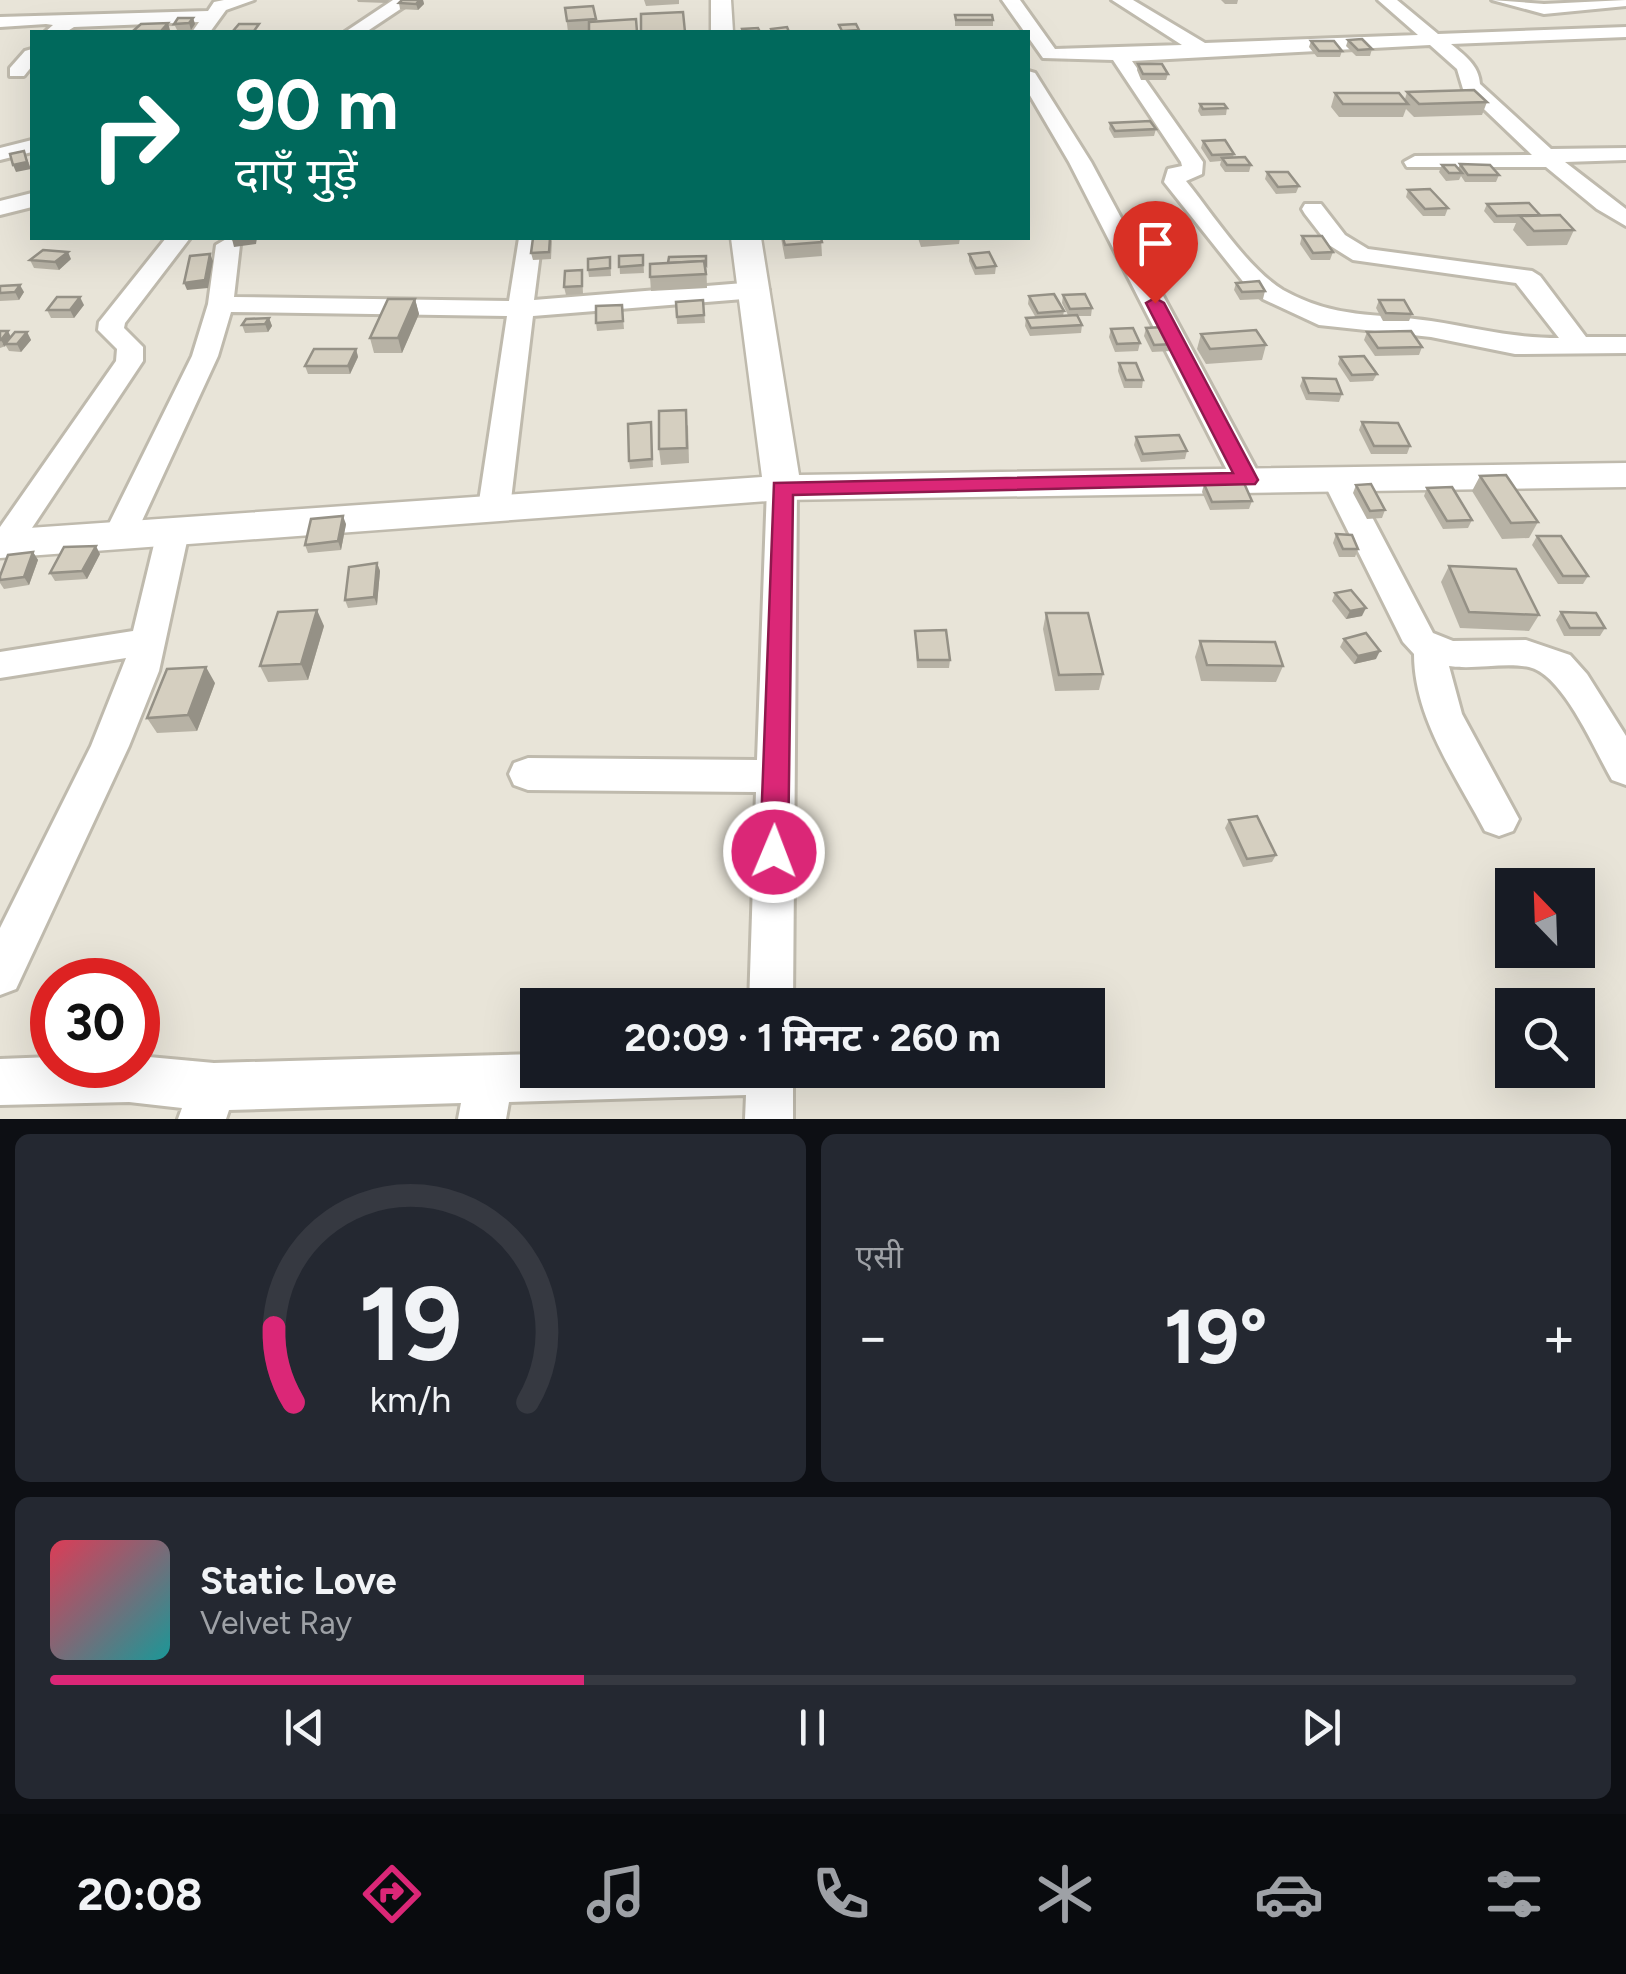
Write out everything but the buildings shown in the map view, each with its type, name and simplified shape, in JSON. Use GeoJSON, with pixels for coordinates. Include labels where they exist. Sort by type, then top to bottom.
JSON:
{"type":"FeatureCollection","features":[{"type":"Feature","properties":{"kind":"street"},"geometry":{"type":"LineString","coordinates":[[98,21],[114,0]]}},
{"type":"Feature","properties":{"kind":"street"},"geometry":{"type":"LineString","coordinates":[[0,22],[46,19],[62,28],[98,21],[206,24],[220,6],[246,0]]}},
{"type":"Feature","properties":{"kind":"street"},"geometry":{"type":"LineString","coordinates":[[357,30],[405,0]]}},
{"type":"Feature","properties":{"kind":"street"},"geometry":{"type":"LineString","coordinates":[[720,0],[722,30]]}},
{"type":"Feature","properties":{"kind":"street"},"geometry":{"type":"LineString","coordinates":[[1010,0],[1050,54]]}},
{"type":"Feature","properties":{"kind":"street"},"geometry":{"type":"LineString","coordinates":[[1120,0],[1201,49]]}},
{"type":"Feature","properties":{"kind":"street"},"geometry":{"type":"LineString","coordinates":[[1387,0],[1468,70],[1470,85],[1549,158],[1626,219]]}},
{"type":"Feature","properties":{"kind":"street"},"geometry":{"type":"LineString","coordinates":[[1501,0],[1544,9],[1626,1]]}},
{"type":"Feature","properties":{"kind":"street"},"geometry":{"type":"LineString","coordinates":[[1030,55],[1119,55],[1626,32]]}},
{"type":"Feature","properties":{"kind":"street"},"geometry":{"type":"LineString","coordinates":[[1119,55],[1192,162],[1194,169],[1176,174],[1174,182],[1254,279],[1272,294],[1328,320],[1431,329],[1515,346],[1626,345]]}},
{"type":"Feature","properties":{"kind":"street"},"geometry":{"type":"LineString","coordinates":[[17,72],[30,57]]}},
{"type":"Feature","properties":{"kind":"street"},"geometry":{"type":"LineString","coordinates":[[1030,80],[1080,162],[1248,480]]}},
{"type":"Feature","properties":{"kind":"street"},"geometry":{"type":"LineString","coordinates":[[0,154],[30,146]]}},
{"type":"Feature","properties":{"kind":"street"},"geometry":{"type":"LineString","coordinates":[[1415,162],[1626,154]]}},
{"type":"Feature","properties":{"kind":"street"},"geometry":{"type":"LineString","coordinates":[[0,208],[30,200]]}},
{"type":"Feature","properties":{"kind":"street"},"geometry":{"type":"LineString","coordinates":[[1313,208],[1337,240],[1362,254],[1523,276],[1531,281],[1579,346]]}},
{"type":"Feature","properties":{"kind":"street"},"geometry":{"type":"LineString","coordinates":[[3,544],[129,361],[130,347],[110,330],[112,322],[176,240]]}},
{"type":"Feature","properties":{"kind":"street"},"geometry":{"type":"LineString","coordinates":[[494,508],[530,240]]}},
{"type":"Feature","properties":{"kind":"street"},"geometry":{"type":"LineString","coordinates":[[746,240],[782,488],[771,988]]}},
{"type":"Feature","properties":{"kind":"street"},"geometry":{"type":"LineString","coordinates":[[119,536],[205,356],[221,304],[228,245]]}},
{"type":"Feature","properties":{"kind":"street"},"geometry":{"type":"LineString","coordinates":[[221,304],[520,309],[756,290]]}},
{"type":"Feature","properties":{"kind":"street"},"geometry":{"type":"LineString","coordinates":[[3,544],[782,488],[1626,475]]}},
{"type":"Feature","properties":{"kind":"street"},"geometry":{"type":"LineString","coordinates":[[1338,478],[1410,630],[1430,650],[1445,655],[1529,654],[1558,665],[1626,769]]}},
{"type":"Feature","properties":{"kind":"street"},"geometry":{"type":"LineString","coordinates":[[0,974],[110,746],[150,641],[173,532]]}},
{"type":"Feature","properties":{"kind":"street"},"geometry":{"type":"LineString","coordinates":[[0,665],[150,641]]}},
{"type":"Feature","properties":{"kind":"street"},"geometry":{"type":"LineString","coordinates":[[1430,650],[1429,666],[1440,703],[1499,818]]}},
{"type":"Feature","properties":{"kind":"street"},"geometry":{"type":"LineString","coordinates":[[528,774],[776,776]]}},
{"type":"Feature","properties":{"kind":"street"},"geometry":{"type":"LineString","coordinates":[[0,1082],[129,1079],[208,1103],[486,1099],[594,1088]]}},
{"type":"Feature","properties":{"kind":"street"},"geometry":{"type":"LineString","coordinates":[[769,1119],[770,1088]]}},
{"type":"Feature","properties":{"kind":"shaded area"},"geometry":{"type":"Polygon","coordinates":[[[0,0],[1626,0],[1626,1119],[0,1119],[0,0]]]}},
{"type":"Feature","properties":{"kind":"route"},"geometry":{"type":"LineString","coordinates":[[774,852],[782,488],[1248,480],[1155,303]]}}]}
